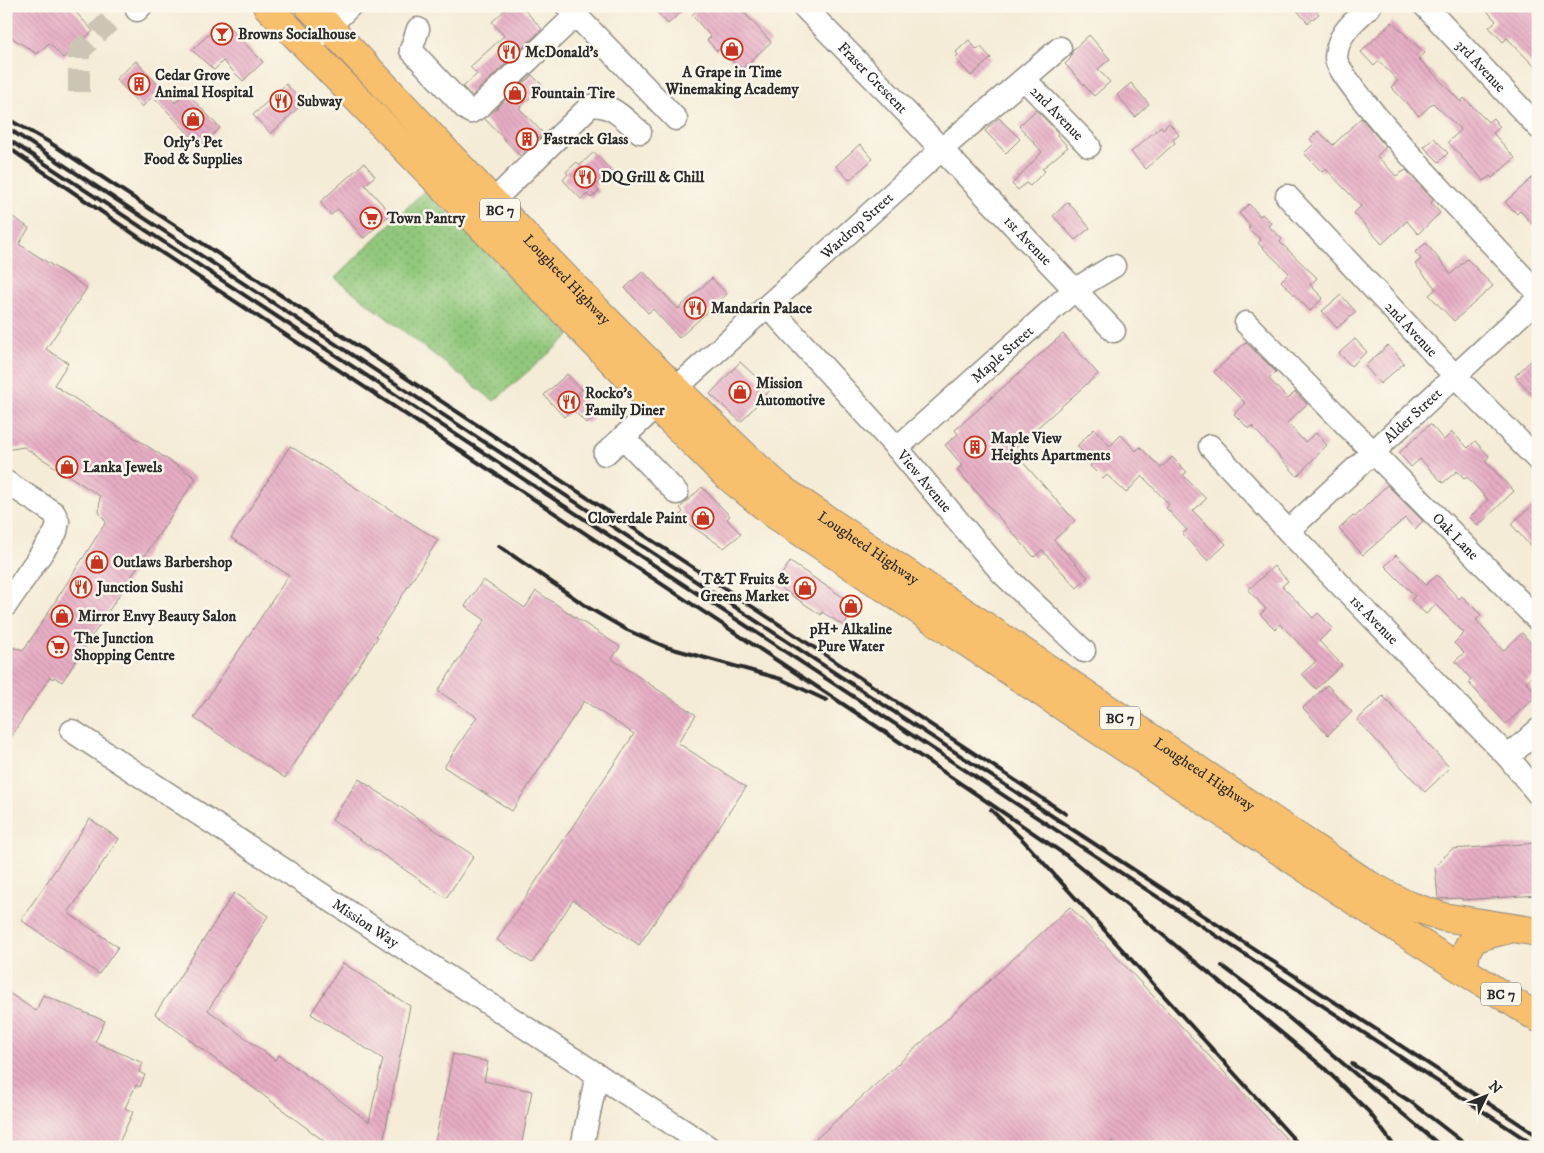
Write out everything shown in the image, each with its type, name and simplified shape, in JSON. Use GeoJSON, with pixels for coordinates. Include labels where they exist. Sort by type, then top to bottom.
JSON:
{"type":"FeatureCollection","features":[{"type":"Feature","properties":{"kind":"main road","name":"Lougheed Highway"},"geometry":{"type":"LineString","coordinates":[[267,6],[656,406],[725,474],[774,514],[1355,902],[1464,970]]}},
{"type":"Feature","properties":{"kind":"main road","name":"Lougheed Highway"},"geometry":{"type":"LineString","coordinates":[[309,6],[492,202],[628,342],[751,463],[805,506],[1369,885],[1405,904],[1442,917],[1538,932]]}},
{"type":"Feature","properties":{"kind":"main road"},"geometry":{"type":"LineString","coordinates":[[1464,970],[1465,952],[1468,943],[1476,938],[1510,929]]}},
{"type":"Feature","properties":{"kind":"main road","name":"BC 7"},"geometry":{"type":"LineString","coordinates":[[1464,970],[1538,1018]]}},
{"type":"Feature","properties":{"kind":"street"},"geometry":{"type":"LineString","coordinates":[[306,48],[350,6]]}},
{"type":"Feature","properties":{"kind":"street","name":"Fraser Crescent"},"geometry":{"type":"LineString","coordinates":[[802,6],[942,149]]}},
{"type":"Feature","properties":{"kind":"street"},"geometry":{"type":"LineString","coordinates":[[1370,6],[1342,33],[1336,60],[1344,76],[1380,120],[1538,293]]}},
{"type":"Feature","properties":{"kind":"street","name":"3rd Avenue"},"geometry":{"type":"LineString","coordinates":[[1425,6],[1538,127]]}},
{"type":"Feature","properties":{"kind":"street"},"geometry":{"type":"LineString","coordinates":[[416,34],[411,50],[464,108],[471,112],[479,107],[571,11],[676,119]]}},
{"type":"Feature","properties":{"kind":"street","name":"Wardrop Street"},"geometry":{"type":"LineString","coordinates":[[606,454],[656,406],[942,149],[1025,80],[1060,48]]}},
{"type":"Feature","properties":{"kind":"street","name":"2nd Avenue"},"geometry":{"type":"LineString","coordinates":[[1025,80],[1089,146]]}},
{"type":"Feature","properties":{"kind":"street"},"geometry":{"type":"LineString","coordinates":[[492,202],[590,106],[600,104],[609,106],[640,132]]}},
{"type":"Feature","properties":{"kind":"street","name":"1st Avenue"},"geometry":{"type":"LineString","coordinates":[[942,149],[1114,330]]}},
{"type":"Feature","properties":{"kind":"street","name":"2nd Avenue"},"geometry":{"type":"LineString","coordinates":[[1287,196],[1455,376],[1538,460]]}},
{"type":"Feature","properties":{"kind":"street","name":"Maple Street"},"geometry":{"type":"LineString","coordinates":[[897,448],[1074,290],[1114,266]]}},
{"type":"Feature","properties":{"kind":"street","name":"Alder Street"},"geometry":{"type":"LineString","coordinates":[[1288,531],[1538,299]]}},
{"type":"Feature","properties":{"kind":"street","name":"View Avenue"},"geometry":{"type":"LineString","coordinates":[[768,306],[897,448],[1001,572],[1084,651]]}},
{"type":"Feature","properties":{"kind":"street","name":"Oak Lane"},"geometry":{"type":"LineString","coordinates":[[1246,322],[1538,620]]}},
{"type":"Feature","properties":{"kind":"street"},"geometry":{"type":"LineString","coordinates":[[623,437],[677,493]]}},
{"type":"Feature","properties":{"kind":"street","name":"1st Avenue"},"geometry":{"type":"LineString","coordinates":[[1210,446],[1288,531],[1508,758],[1538,794]]}},
{"type":"Feature","properties":{"kind":"street"},"geometry":{"type":"LineString","coordinates":[[6,482],[54,513],[58,521],[56,532],[6,605]]}},
{"type":"Feature","properties":{"kind":"street"},"geometry":{"type":"LineString","coordinates":[[1508,758],[1538,730]]}},
{"type":"Feature","properties":{"kind":"street","name":"Mission Way"},"geometry":{"type":"LineString","coordinates":[[72,731],[708,1147]]}},
{"type":"Feature","properties":{"kind":"street"},"geometry":{"type":"LineString","coordinates":[[582,1147],[597,1074]]}},
{"type":"Feature","properties":{"kind":"green space"},"geometry":{"type":"Polygon","coordinates":[[[425,190],[570,335],[494,401],[335,278],[425,190]]]}},
{"type":"Feature","properties":{"kind":"building"},"geometry":{"type":"Polygon","coordinates":[[[6,6],[70,6],[93,31],[63,58],[49,43],[37,54],[6,34],[6,6]]]}},
{"type":"Feature","properties":{"kind":"building","name":"McDonald's"},"geometry":{"type":"Polygon","coordinates":[[[509,6],[521,6],[542,29],[472,96],[463,87],[477,74],[470,67],[504,36],[492,22],[509,6]]]}},
{"type":"Feature","properties":{"kind":"building"},"geometry":{"type":"Polygon","coordinates":[[[652,6],[687,6],[668,24],[652,6]]]}},
{"type":"Feature","properties":{"kind":"building"},"geometry":{"type":"Polygon","coordinates":[[[701,6],[738,6],[771,42],[741,70],[720,48],[717,51],[707,40],[711,37],[692,15],[701,6]]]}},
{"type":"Feature","properties":{"kind":"building"},"geometry":{"type":"Polygon","coordinates":[[[1293,6],[1312,6],[1319,14],[1308,23],[1293,6]]]}},
{"type":"Feature","properties":{"kind":"building"},"geometry":{"type":"Polygon","coordinates":[[[1483,6],[1538,6],[1538,70],[1507,38],[1503,42],[1489,27],[1496,21],[1483,6]]]}},
{"type":"Feature","properties":{"kind":"building"},"geometry":{"type":"Polygon","coordinates":[[[223,21],[263,62],[243,81],[223,61],[214,70],[192,50],[223,21]]]}},
{"type":"Feature","properties":{"kind":"building"},"geometry":{"type":"Polygon","coordinates":[[[1392,22],[1425,53],[1419,59],[1461,102],[1464,98],[1488,122],[1493,118],[1500,127],[1493,133],[1515,158],[1492,178],[1490,176],[1484,181],[1448,142],[1461,130],[1433,103],[1419,116],[1391,87],[1398,81],[1379,61],[1374,66],[1361,52],[1392,22]]]}},
{"type":"Feature","properties":{"kind":"building"},"geometry":{"type":"Polygon","coordinates":[[[1089,35],[1110,59],[1098,69],[1110,82],[1094,96],[1065,64],[1070,59],[1073,50],[1089,35]]]}},
{"type":"Feature","properties":{"kind":"building"},"geometry":{"type":"Polygon","coordinates":[[[969,40],[977,50],[981,47],[991,58],[971,76],[955,58],[958,55],[956,52],[969,40]]]}},
{"type":"Feature","properties":{"kind":"building"},"geometry":{"type":"Polygon","coordinates":[[[136,61],[175,103],[186,92],[220,128],[201,147],[153,96],[142,107],[116,79],[136,61]]]}},
{"type":"Feature","properties":{"kind":"building"},"geometry":{"type":"Polygon","coordinates":[[[532,75],[543,86],[519,108],[543,133],[520,156],[485,119],[532,75]]]}},
{"type":"Feature","properties":{"kind":"building"},"geometry":{"type":"Polygon","coordinates":[[[1131,83],[1149,104],[1135,117],[1117,95],[1131,83]]]}},
{"type":"Feature","properties":{"kind":"building"},"geometry":{"type":"Polygon","coordinates":[[[286,84],[303,103],[271,134],[253,115],[286,84]]]}},
{"type":"Feature","properties":{"kind":"building"},"geometry":{"type":"Polygon","coordinates":[[[1036,110],[1058,133],[1057,135],[1068,147],[1042,169],[1045,171],[1030,186],[1026,183],[1018,190],[1012,184],[1042,152],[1019,126],[1036,110]]]}},
{"type":"Feature","properties":{"kind":"building"},"geometry":{"type":"Polygon","coordinates":[[[999,118],[1020,139],[1006,153],[985,131],[999,118]]]}},
{"type":"Feature","properties":{"kind":"building"},"geometry":{"type":"Polygon","coordinates":[[[1361,118],[1386,147],[1377,156],[1396,176],[1406,170],[1433,200],[1431,203],[1440,213],[1418,234],[1407,221],[1382,244],[1354,213],[1361,206],[1326,169],[1322,172],[1304,153],[1314,144],[1310,139],[1318,131],[1333,145],[1361,118]]]}},
{"type":"Feature","properties":{"kind":"building"},"geometry":{"type":"Polygon","coordinates":[[[1169,123],[1179,135],[1173,140],[1175,143],[1146,169],[1131,152],[1161,126],[1163,129],[1169,123]]]}},
{"type":"Feature","properties":{"kind":"building"},"geometry":{"type":"Polygon","coordinates":[[[1434,138],[1448,153],[1439,162],[1424,147],[1434,138]]]}},
{"type":"Feature","properties":{"kind":"building"},"geometry":{"type":"Polygon","coordinates":[[[860,144],[873,159],[849,180],[836,166],[860,144]]]}},
{"type":"Feature","properties":{"kind":"building","name":"DQ Grill & Chill"},"geometry":{"type":"Polygon","coordinates":[[[594,152],[611,171],[595,186],[599,191],[591,198],[587,194],[581,199],[563,180],[568,174],[566,172],[577,162],[580,165],[594,152]]]}},
{"type":"Feature","properties":{"kind":"building"},"geometry":{"type":"Polygon","coordinates":[[[364,163],[375,176],[365,185],[391,214],[364,238],[338,209],[331,215],[320,202],[364,163]]]}},
{"type":"Feature","properties":{"kind":"building"},"geometry":{"type":"Polygon","coordinates":[[[1538,173],[1538,230],[1520,211],[1517,214],[1505,202],[1538,173]]]}},
{"type":"Feature","properties":{"kind":"building"},"geometry":{"type":"Polygon","coordinates":[[[1068,202],[1090,228],[1075,240],[1053,216],[1068,202]]]}},
{"type":"Feature","properties":{"kind":"building"},"geometry":{"type":"Polygon","coordinates":[[[1249,204],[1260,216],[1262,214],[1271,223],[1268,226],[1282,239],[1280,242],[1317,278],[1310,285],[1323,298],[1310,311],[1281,281],[1289,273],[1258,243],[1261,240],[1248,228],[1250,226],[1239,213],[1249,204]]]}},
{"type":"Feature","properties":{"kind":"building"},"geometry":{"type":"Polygon","coordinates":[[[6,212],[29,228],[19,244],[87,288],[46,349],[68,363],[54,385],[196,478],[62,682],[54,677],[53,679],[50,677],[6,744],[6,646],[24,650],[106,522],[99,512],[100,496],[24,447],[6,450],[6,212]]]}},
{"type":"Feature","properties":{"kind":"building"},"geometry":{"type":"Polygon","coordinates":[[[1426,243],[1451,274],[1467,259],[1493,286],[1454,321],[1429,295],[1436,289],[1415,264],[1421,259],[1415,252],[1426,243]]]}},
{"type":"Feature","properties":{"kind":"building"},"geometry":{"type":"Polygon","coordinates":[[[643,271],[678,309],[712,278],[727,294],[679,338],[653,309],[648,313],[625,288],[643,271]]]}},
{"type":"Feature","properties":{"kind":"building"},"geometry":{"type":"Polygon","coordinates":[[[1341,295],[1356,312],[1337,328],[1322,311],[1341,295]]]}},
{"type":"Feature","properties":{"kind":"building","name":"Maple View Heights Apartments"},"geometry":{"type":"Polygon","coordinates":[[[1063,334],[1098,374],[1012,450],[1075,521],[1054,540],[1088,577],[1077,588],[1042,550],[1034,557],[957,470],[962,465],[945,445],[958,434],[955,430],[1063,334]]]}},
{"type":"Feature","properties":{"kind":"building"},"geometry":{"type":"Polygon","coordinates":[[[1355,339],[1367,352],[1351,366],[1339,353],[1355,339]]]}},
{"type":"Feature","properties":{"kind":"building"},"geometry":{"type":"Polygon","coordinates":[[[1246,342],[1276,372],[1269,379],[1288,399],[1295,392],[1307,404],[1287,423],[1305,442],[1316,433],[1327,445],[1297,476],[1252,426],[1249,429],[1234,414],[1245,403],[1214,372],[1246,342]]]}},
{"type":"Feature","properties":{"kind":"building"},"geometry":{"type":"Polygon","coordinates":[[[1388,345],[1404,363],[1380,384],[1365,366],[1388,345]]]}},
{"type":"Feature","properties":{"kind":"building"},"geometry":{"type":"Polygon","coordinates":[[[1538,354],[1538,400],[1515,376],[1538,354]]]}},
{"type":"Feature","properties":{"kind":"building","name":"Mission Automotive"},"geometry":{"type":"Polygon","coordinates":[[[740,362],[770,390],[741,422],[710,394],[740,362]]]}},
{"type":"Feature","properties":{"kind":"building","name":"Rocko's Family Diner"},"geometry":{"type":"Polygon","coordinates":[[[567,374],[582,390],[578,393],[598,414],[587,424],[572,409],[564,417],[544,395],[567,374]]]}},
{"type":"Feature","properties":{"kind":"building"},"geometry":{"type":"Polygon","coordinates":[[[1430,424],[1444,440],[1452,432],[1468,448],[1475,441],[1489,456],[1485,461],[1514,491],[1478,526],[1470,517],[1488,500],[1467,477],[1465,479],[1457,471],[1443,483],[1420,459],[1411,467],[1399,453],[1430,424]]]}},
{"type":"Feature","properties":{"kind":"building"},"geometry":{"type":"Polygon","coordinates":[[[1094,429],[1110,446],[1121,435],[1136,451],[1140,447],[1161,468],[1172,457],[1187,472],[1183,475],[1206,499],[1193,511],[1226,544],[1208,561],[1182,534],[1187,530],[1166,508],[1169,504],[1142,476],[1126,493],[1107,475],[1103,479],[1090,466],[1093,462],[1077,446],[1094,429]]]}},
{"type":"Feature","properties":{"kind":"building"},"geometry":{"type":"Polygon","coordinates":[[[290,446],[438,540],[376,636],[378,637],[285,778],[194,718],[289,575],[231,538],[290,446]]]}},
{"type":"Feature","properties":{"kind":"building"},"geometry":{"type":"Polygon","coordinates":[[[1387,485],[1423,521],[1415,529],[1405,518],[1363,555],[1339,529],[1353,516],[1355,517],[1387,485]]]}},
{"type":"Feature","properties":{"kind":"building","name":"Cloverdale Paint"},"geometry":{"type":"Polygon","coordinates":[[[702,487],[730,516],[727,519],[741,534],[724,548],[678,517],[683,512],[680,508],[702,487]]]}},
{"type":"Feature","properties":{"kind":"building"},"geometry":{"type":"Polygon","coordinates":[[[1538,501],[1538,555],[1511,524],[1538,501]]]}},
{"type":"Feature","properties":{"kind":"building"},"geometry":{"type":"Polygon","coordinates":[[[1396,555],[1426,585],[1437,575],[1459,599],[1462,596],[1481,615],[1476,620],[1503,651],[1522,633],[1538,651],[1538,671],[1526,682],[1537,695],[1506,724],[1468,682],[1471,679],[1455,661],[1464,653],[1454,643],[1464,633],[1436,605],[1426,614],[1411,600],[1415,596],[1385,566],[1396,555]]]}},
{"type":"Feature","properties":{"kind":"building","name":"T&T Fruits & Greens Market"},"geometry":{"type":"Polygon","coordinates":[[[790,562],[855,605],[844,626],[822,612],[821,615],[775,584],[790,562]]]}},
{"type":"Feature","properties":{"kind":"building"},"geometry":{"type":"Polygon","coordinates":[[[1274,566],[1288,581],[1282,586],[1313,618],[1318,613],[1333,628],[1319,641],[1342,665],[1316,689],[1302,674],[1316,661],[1280,624],[1275,629],[1260,614],[1266,609],[1248,590],[1274,566]]]}},
{"type":"Feature","properties":{"kind":"building"},"geometry":{"type":"Polygon","coordinates":[[[483,580],[525,608],[536,591],[620,647],[612,659],[696,715],[678,743],[746,787],[639,945],[573,900],[532,963],[497,940],[634,734],[584,701],[512,811],[444,767],[477,717],[438,691],[485,620],[465,606],[483,580]]]}},
{"type":"Feature","properties":{"kind":"building"},"geometry":{"type":"Polygon","coordinates":[[[1327,685],[1352,712],[1328,735],[1303,708],[1327,685]]]}},
{"type":"Feature","properties":{"kind":"building"},"geometry":{"type":"Polygon","coordinates":[[[1383,696],[1450,768],[1425,792],[1357,720],[1383,696]]]}},
{"type":"Feature","properties":{"kind":"building"},"geometry":{"type":"Polygon","coordinates":[[[359,779],[474,856],[446,898],[332,820],[359,779]]]}},
{"type":"Feature","properties":{"kind":"building"},"geometry":{"type":"Polygon","coordinates":[[[90,819],[119,839],[68,913],[118,947],[99,974],[21,920],[90,819]]]}},
{"type":"Feature","properties":{"kind":"building"},"geometry":{"type":"Polygon","coordinates":[[[1538,843],[1538,895],[1462,900],[1462,898],[1438,899],[1435,866],[1452,849],[1538,843]]]}},
{"type":"Feature","properties":{"kind":"building"},"geometry":{"type":"Polygon","coordinates":[[[234,893],[268,916],[208,1010],[275,1060],[279,1055],[369,1122],[383,1059],[311,1014],[343,963],[410,1006],[382,1147],[332,1147],[155,1014],[234,893]]]}},
{"type":"Feature","properties":{"kind":"building"},"geometry":{"type":"Polygon","coordinates":[[[1070,907],[1294,1147],[1118,1147],[1112,1141],[1105,1147],[807,1147],[1070,907]]]}},
{"type":"Feature","properties":{"kind":"building"},"geometry":{"type":"Polygon","coordinates":[[[6,991],[36,1011],[43,995],[105,1021],[95,1042],[143,1063],[139,1072],[145,1075],[140,1087],[136,1085],[125,1108],[133,1112],[117,1147],[18,1147],[18,1144],[6,1140],[6,991]]]}},
{"type":"Feature","properties":{"kind":"building"},"geometry":{"type":"Polygon","coordinates":[[[453,1054],[488,1062],[484,1081],[532,1091],[521,1147],[434,1147],[453,1054]]]}},
{"type":"Feature","properties":{"kind":"tunnel"},"geometry":{"type":"LineString","coordinates":[[79,92],[79,51],[109,22]]}},
{"type":"Feature","properties":{"kind":"railway"},"geometry":{"type":"LineString","coordinates":[[6,118],[49,142],[1066,814]]}},
{"type":"Feature","properties":{"kind":"railway"},"geometry":{"type":"LineString","coordinates":[[6,127],[1538,1136]]}},
{"type":"Feature","properties":{"kind":"railway"},"geometry":{"type":"LineString","coordinates":[[6,138],[1537,1147]]}},
{"type":"Feature","properties":{"kind":"railway"},"geometry":{"type":"LineString","coordinates":[[6,146],[147,243],[879,728],[1067,856],[1323,1067],[1369,1112],[1395,1147]]}},
{"type":"Feature","properties":{"kind":"railway"},"geometry":{"type":"LineString","coordinates":[[499,546],[589,608],[627,630],[666,647],[781,679],[826,700]]}},
{"type":"Feature","properties":{"kind":"railway"},"geometry":{"type":"LineString","coordinates":[[991,810],[1021,838],[1301,1147]]}},
{"type":"Feature","properties":{"kind":"railway"},"geometry":{"type":"LineString","coordinates":[[1222,966],[1269,1001],[1442,1147]]}},
{"type":"Feature","properties":{"kind":"railway"},"geometry":{"type":"LineString","coordinates":[[1352,1064],[1411,1102],[1469,1147]]}},
{"type":"Feature","properties":{"kind":"place","name":"Browns Socialhouse"},"geometry":{"type":"Point","coordinates":[222,34]}},
{"type":"Feature","properties":{"kind":"place","name":"A Grape in Time Winemaking Academy"},"geometry":{"type":"Point","coordinates":[732,49]}},
{"type":"Feature","properties":{"kind":"place","name":"McDonald's"},"geometry":{"type":"Point","coordinates":[509,52]}},
{"type":"Feature","properties":{"kind":"place","name":"Cedar Grove Animal Hospital"},"geometry":{"type":"Point","coordinates":[139,84]}},
{"type":"Feature","properties":{"kind":"place","name":"Fountain Tire"},"geometry":{"type":"Point","coordinates":[515,93]}},
{"type":"Feature","properties":{"kind":"place","name":"Subway"},"geometry":{"type":"Point","coordinates":[281,101]}},
{"type":"Feature","properties":{"kind":"place","name":"Orly's Pet Food & Supplies"},"geometry":{"type":"Point","coordinates":[193,119]}},
{"type":"Feature","properties":{"kind":"place","name":"Fastrack Glass"},"geometry":{"type":"Point","coordinates":[527,139]}},
{"type":"Feature","properties":{"kind":"place","name":"DQ Grill & Chill"},"geometry":{"type":"Point","coordinates":[585,177]}},
{"type":"Feature","properties":{"kind":"place","name":"Town Pantry"},"geometry":{"type":"Point","coordinates":[371,218]}},
{"type":"Feature","properties":{"kind":"place","name":"Mandarin Palace"},"geometry":{"type":"Point","coordinates":[695,308]}},
{"type":"Feature","properties":{"kind":"place","name":"Mission Automotive"},"geometry":{"type":"Point","coordinates":[740,392]}},
{"type":"Feature","properties":{"kind":"place","name":"Rocko's Family Diner"},"geometry":{"type":"Point","coordinates":[569,402]}},
{"type":"Feature","properties":{"kind":"place","name":"Maple View Heights Apartments"},"geometry":{"type":"Point","coordinates":[975,447]}},
{"type":"Feature","properties":{"kind":"place","name":"Lanka Jewels"},"geometry":{"type":"Point","coordinates":[67,467]}},
{"type":"Feature","properties":{"kind":"place","name":"Cloverdale Paint"},"geometry":{"type":"Point","coordinates":[703,518]}},
{"type":"Feature","properties":{"kind":"place","name":"Outlaws Barbershop"},"geometry":{"type":"Point","coordinates":[97,562]}},
{"type":"Feature","properties":{"kind":"place","name":"Junction Sushi"},"geometry":{"type":"Point","coordinates":[81,587]}},
{"type":"Feature","properties":{"kind":"place","name":"T&T Fruits & Greens Market"},"geometry":{"type":"Point","coordinates":[805,588]}},
{"type":"Feature","properties":{"kind":"place","name":"pH+ Alkaline Pure Water"},"geometry":{"type":"Point","coordinates":[851,606]}},
{"type":"Feature","properties":{"kind":"place","name":"Mirror Envy Beauty Salon"},"geometry":{"type":"Point","coordinates":[62,616]}},
{"type":"Feature","properties":{"kind":"place","name":"The Junction Shopping Centre"},"geometry":{"type":"Point","coordinates":[58,647]}}]}
